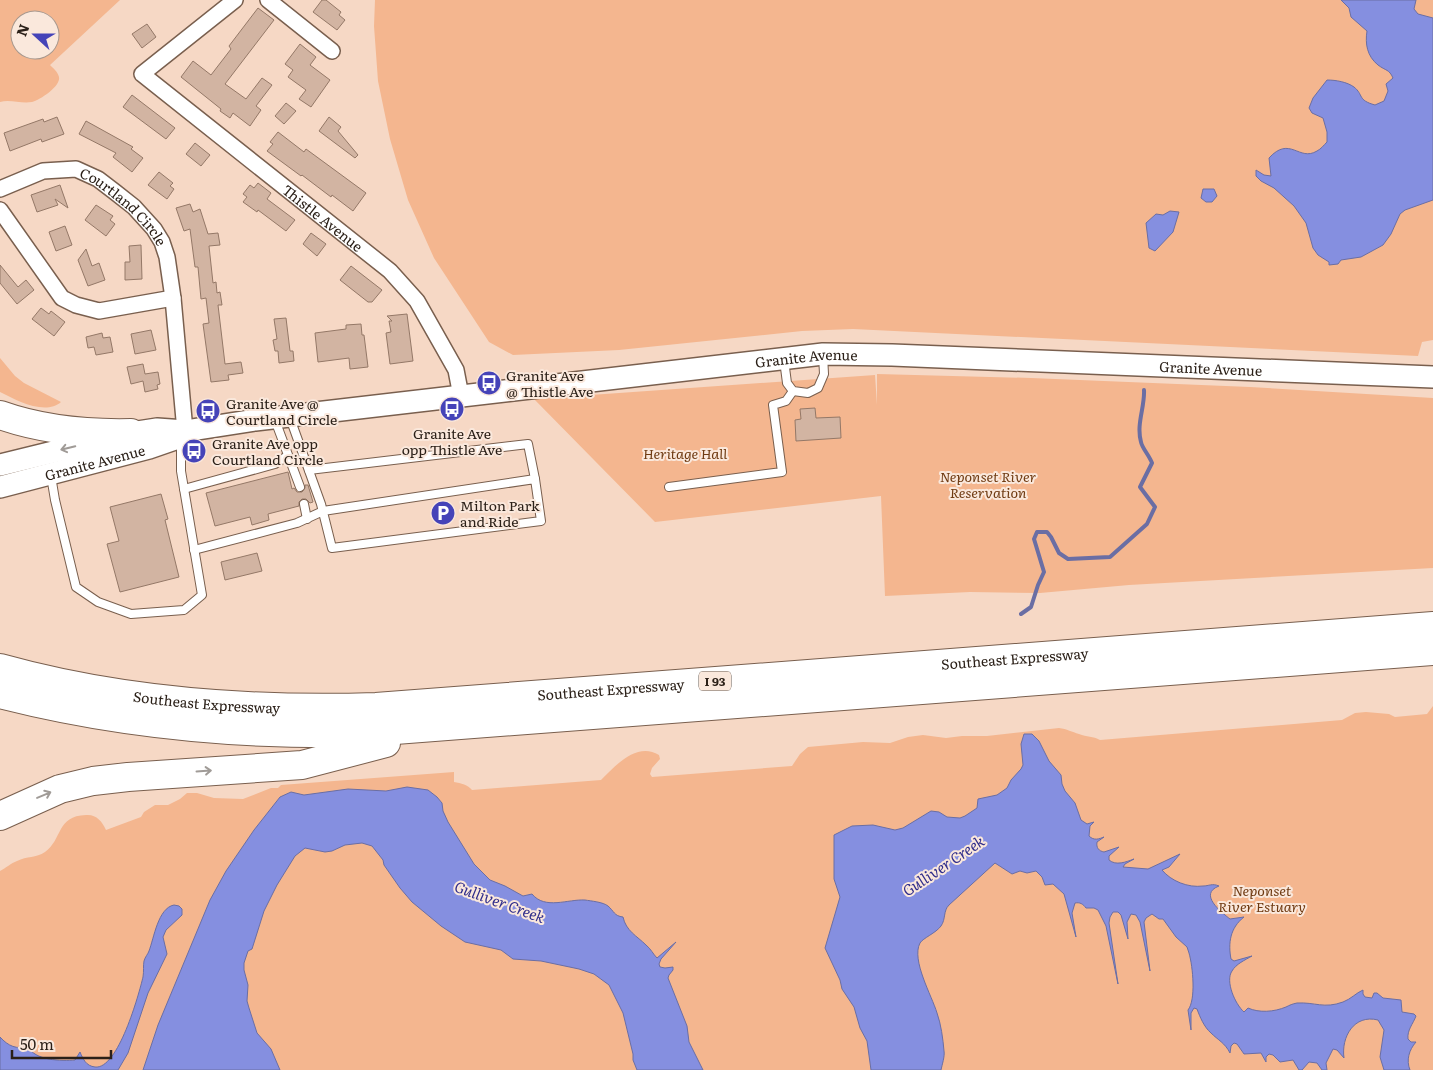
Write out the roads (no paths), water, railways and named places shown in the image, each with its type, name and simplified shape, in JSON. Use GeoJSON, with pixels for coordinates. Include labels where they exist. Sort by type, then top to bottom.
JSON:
{"type":"FeatureCollection","features":[{"type":"Feature","properties":{"kind":"highway"},"geometry":{"type":"LineString","coordinates":[[0,415],[28,424],[68,431],[131,433]]}},
{"type":"Feature","properties":{"kind":"highway","name":"Southeast Expressway"},"geometry":{"type":"LineString","coordinates":[[0,668],[51,680],[143,697],[235,706],[338,708],[1433,626]]}},
{"type":"Feature","properties":{"kind":"highway","name":"I 93"},"geometry":{"type":"LineString","coordinates":[[0,679],[86,698],[160,710],[235,717],[328,719],[377,717],[1433,636]]}},
{"type":"Feature","properties":{"kind":"highway","name":"I 93"},"geometry":{"type":"LineString","coordinates":[[0,694],[71,710],[165,725],[260,733],[356,733],[1433,651]]}},
{"type":"Feature","properties":{"kind":"highway"},"geometry":{"type":"LineString","coordinates":[[0,706],[69,722],[172,738],[214,742],[307,746],[387,743],[1433,665]]}},
{"type":"Feature","properties":{"kind":"highway"},"geometry":{"type":"LineString","coordinates":[[0,816],[60,789],[93,781],[128,776],[302,765],[387,743]]}},
{"type":"Feature","properties":{"kind":"main road","name":"Granite Avenue"},"geometry":{"type":"LineString","coordinates":[[0,465],[131,433],[157,429],[185,431],[282,417],[823,354],[892,354],[1433,376]]}},
{"type":"Feature","properties":{"kind":"main road","name":"Granite Avenue"},"geometry":{"type":"LineString","coordinates":[[0,487],[148,448],[175,438],[185,431]]}},
{"type":"Feature","properties":{"kind":"street","name":"Thistle Avenue"},"geometry":{"type":"LineString","coordinates":[[235,0],[142,74],[390,271],[404,285],[417,301],[456,370],[461,396]]}},
{"type":"Feature","properties":{"kind":"street"},"geometry":{"type":"LineString","coordinates":[[268,0],[332,52]]}},
{"type":"Feature","properties":{"kind":"street","name":"Courtland Circle"},"geometry":{"type":"LineString","coordinates":[[0,189],[43,170],[76,170],[98,180],[134,207],[158,235],[168,257],[174,298],[185,431]]}},
{"type":"Feature","properties":{"kind":"street"},"geometry":{"type":"LineString","coordinates":[[0,210],[62,298],[76,305],[99,310],[174,298]]}},
{"type":"Feature","properties":{"kind":"lane"},"geometry":{"type":"LineString","coordinates":[[784,358],[787,383],[793,391],[808,393],[818,388],[824,374],[823,354]]}},
{"type":"Feature","properties":{"kind":"lane"},"geometry":{"type":"LineString","coordinates":[[670,487],[782,472],[773,405],[786,401],[793,391]]}},
{"type":"Feature","properties":{"kind":"lane"},"geometry":{"type":"LineString","coordinates":[[282,417],[287,456],[300,487]]}},
{"type":"Feature","properties":{"kind":"lane"},"geometry":{"type":"LineString","coordinates":[[282,417],[309,470],[323,511],[332,548],[541,521],[536,479],[528,444],[309,470]]}},
{"type":"Feature","properties":{"kind":"lane"},"geometry":{"type":"LineString","coordinates":[[50,474],[76,587],[98,602],[131,614],[184,610],[202,595],[181,471],[181,450],[185,431]]}},
{"type":"Feature","properties":{"kind":"lane"},"geometry":{"type":"LineString","coordinates":[[184,489],[275,464],[287,456]]}},
{"type":"Feature","properties":{"kind":"lane"},"geometry":{"type":"LineString","coordinates":[[194,550],[307,519],[323,511],[536,479]]}},
{"type":"Feature","properties":{"kind":"lane"},"geometry":{"type":"LineString","coordinates":[[304,504],[307,519]]}},
{"type":"Feature","properties":{"kind":"water"},"geometry":{"type":"Polygon","coordinates":[[[1341,0],[1416,0],[1414,9],[1418,14],[1433,18],[1433,200],[1405,210],[1400,214],[1391,234],[1383,245],[1361,257],[1341,260],[1338,264],[1329,265],[1329,262],[1318,255],[1313,248],[1306,223],[1294,206],[1274,188],[1261,181],[1256,176],[1256,170],[1264,175],[1271,176],[1269,158],[1276,152],[1289,149],[1311,154],[1327,142],[1327,132],[1323,118],[1312,113],[1309,108],[1313,98],[1327,80],[1351,85],[1369,103],[1375,105],[1384,101],[1388,91],[1386,84],[1393,78],[1392,75],[1371,58],[1366,41],[1367,31],[1351,17],[1349,8],[1341,0]]]}},
{"type":"Feature","properties":{"kind":"water"},"geometry":{"type":"Polygon","coordinates":[[[1203,189],[1214,189],[1217,196],[1212,202],[1206,202],[1201,198],[1203,189]]]}},
{"type":"Feature","properties":{"kind":"water"},"geometry":{"type":"Polygon","coordinates":[[[1170,211],[1179,212],[1173,232],[1155,251],[1149,248],[1146,223],[1156,214],[1163,215],[1170,211]]]}},
{"type":"Feature","properties":{"kind":"water","name":"Gulliver Creek"},"geometry":{"type":"Polygon","coordinates":[[[1024,734],[1032,734],[1039,741],[1049,761],[1061,775],[1065,791],[1075,803],[1081,820],[1087,824],[1094,822],[1090,826],[1089,836],[1095,839],[1104,837],[1097,842],[1098,849],[1104,852],[1119,847],[1109,856],[1109,860],[1118,863],[1134,859],[1123,867],[1148,869],[1180,854],[1169,867],[1162,870],[1175,880],[1186,885],[1219,886],[1213,889],[1211,894],[1213,903],[1217,908],[1230,919],[1244,917],[1239,921],[1231,936],[1231,959],[1234,961],[1252,956],[1241,962],[1234,969],[1230,975],[1230,986],[1234,998],[1244,1012],[1248,1008],[1257,1011],[1272,1011],[1297,1003],[1336,1004],[1346,1001],[1363,990],[1365,997],[1372,998],[1374,993],[1377,993],[1383,998],[1401,1000],[1402,1012],[1416,1016],[1408,1036],[1411,1042],[1416,1042],[1409,1055],[1408,1063],[1410,1070],[1384,1070],[1380,1057],[1384,1030],[1378,1020],[1370,1019],[1362,1020],[1356,1024],[1347,1035],[1344,1058],[1337,1050],[1333,1049],[1326,1063],[1327,1070],[1322,1070],[1317,1063],[1309,1062],[1302,1070],[1299,1070],[1293,1060],[1280,1062],[1273,1055],[1269,1054],[1266,1057],[1266,1062],[1261,1053],[1244,1054],[1237,1044],[1234,1043],[1231,1046],[1230,1053],[1224,1044],[1206,1028],[1197,1009],[1194,1008],[1191,1013],[1191,1030],[1188,1010],[1191,1005],[1193,983],[1189,953],[1187,947],[1176,937],[1163,919],[1159,919],[1152,914],[1144,922],[1150,971],[1140,922],[1136,915],[1131,914],[1127,922],[1128,939],[1121,915],[1118,912],[1113,912],[1109,923],[1118,984],[1106,926],[1098,910],[1086,908],[1081,904],[1075,903],[1072,913],[1076,937],[1064,894],[1053,884],[1045,885],[1042,877],[1036,871],[1027,873],[1020,871],[1012,874],[995,863],[949,905],[941,926],[920,943],[918,950],[920,968],[941,1027],[944,1058],[941,1070],[871,1070],[867,1041],[860,1028],[854,1007],[842,989],[840,980],[825,948],[840,897],[834,879],[834,835],[852,826],[873,825],[895,830],[903,828],[931,811],[939,812],[947,817],[960,818],[965,816],[977,808],[978,799],[997,795],[1007,788],[1011,780],[1021,769],[1023,765],[1021,744],[1024,734]]]}},
{"type":"Feature","properties":{"kind":"water","name":"Gulliver Creek"},"geometry":{"type":"Polygon","coordinates":[[[407,787],[428,790],[437,797],[442,803],[448,822],[474,864],[490,880],[523,896],[532,894],[543,902],[557,903],[585,900],[606,905],[616,914],[623,917],[629,930],[657,958],[676,942],[659,964],[660,967],[673,967],[668,978],[687,1026],[689,1042],[703,1070],[637,1070],[623,1013],[609,985],[594,974],[579,969],[541,961],[513,959],[501,950],[465,942],[441,926],[412,902],[400,888],[372,846],[362,843],[345,845],[325,852],[305,848],[295,856],[264,911],[252,949],[248,951],[244,963],[248,985],[247,1001],[257,1033],[271,1049],[280,1070],[143,1070],[158,1025],[210,900],[226,871],[254,830],[280,797],[291,792],[304,795],[348,789],[386,791],[407,787]]]}},
{"type":"Feature","properties":{"kind":"water"},"geometry":{"type":"Polygon","coordinates":[[[174,905],[182,909],[182,915],[166,930],[163,937],[167,954],[148,993],[128,1053],[118,1070],[0,1070],[0,1037],[6,1043],[13,1046],[20,1048],[28,1046],[36,1055],[49,1059],[75,1060],[80,1052],[87,1064],[95,1067],[104,1065],[112,1057],[126,1030],[141,986],[144,961],[160,917],[169,907],[174,905]]]}},
{"type":"Feature","properties":{"kind":"waterway"},"geometry":{"type":"LineString","coordinates":[[1021,614],[1031,607],[1044,572],[1034,539],[1037,532],[1047,532],[1059,553],[1068,559],[1110,557],[1147,524],[1155,507],[1140,487],[1152,463],[1142,444],[1140,435],[1144,390]]}},
{"type":"Feature","properties":{"kind":"place","name":"Granite Ave @ Thistle Ave"},"geometry":{"type":"Point","coordinates":[489,383]}},
{"type":"Feature","properties":{"kind":"place","name":"Granite Ave opp Thistle Ave"},"geometry":{"type":"Point","coordinates":[452,409]}},
{"type":"Feature","properties":{"kind":"place","name":"Granite Ave @ Courtland Circle"},"geometry":{"type":"Point","coordinates":[208,411]}},
{"type":"Feature","properties":{"kind":"place","name":"Granite Ave opp Courtland Circle"},"geometry":{"type":"Point","coordinates":[194,451]}},
{"type":"Feature","properties":{"kind":"place","name":"Milton Park and Ride"},"geometry":{"type":"Point","coordinates":[443,513]}},
{"type":"Feature","properties":{"kind":"park label","name":"Heritage Hall"},"geometry":{"type":"Point","coordinates":[685,453]}},
{"type":"Feature","properties":{"kind":"park label","name":"Neponset River Reservation"},"geometry":{"type":"Point","coordinates":[988,484]}},
{"type":"Feature","properties":{"kind":"park label","name":"Neponset River Estuary"},"geometry":{"type":"Point","coordinates":[1262,898]}}]}
